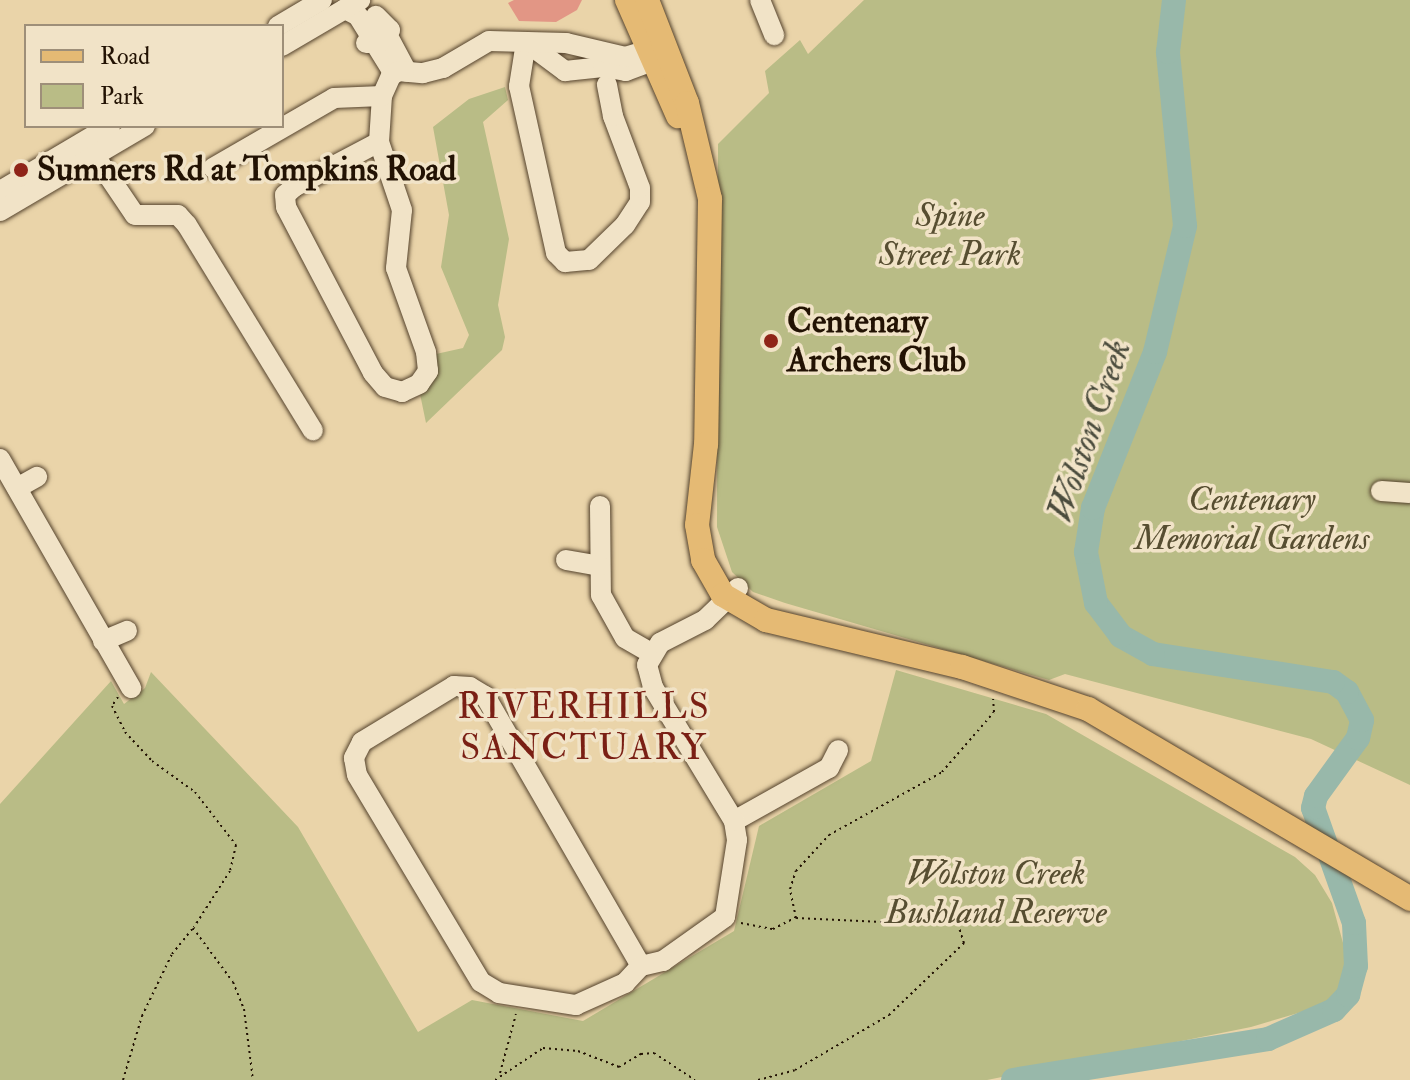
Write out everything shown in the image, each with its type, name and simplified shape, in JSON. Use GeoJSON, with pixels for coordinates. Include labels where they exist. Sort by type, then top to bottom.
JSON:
{"type":"FeatureCollection","features":[{"type":"Feature","properties":{"kind":"main road"},"geometry":{"type":"LineString","coordinates":[[627,0],[687,103],[691,129],[708,181],[712,233],[706,444],[699,476],[698,544],[708,573],[766,620],[816,628],[998,677],[1088,709],[1403,895]]}},
{"type":"Feature","properties":{"kind":"main road"},"geometry":{"type":"LineString","coordinates":[[647,0],[658,53]]}},
{"type":"Feature","properties":{"kind":"street"},"geometry":{"type":"LineString","coordinates":[[281,24],[322,0]]}},
{"type":"Feature","properties":{"kind":"street"},"geometry":{"type":"LineString","coordinates":[[760,0],[774,35]]}},
{"type":"Feature","properties":{"kind":"street"},"geometry":{"type":"LineString","coordinates":[[284,45],[362,8],[400,73]]}},
{"type":"Feature","properties":{"kind":"street"},"geometry":{"type":"LineString","coordinates":[[379,142],[294,187],[285,195],[286,207],[373,373],[385,387],[402,392],[419,384],[428,371],[426,352],[396,268],[402,210],[379,142],[382,96],[400,73],[443,68],[489,41],[560,42],[625,57],[658,53]]}},
{"type":"Feature","properties":{"kind":"street"},"geometry":{"type":"LineString","coordinates":[[526,42],[565,71],[603,67],[626,71],[658,53]]}},
{"type":"Feature","properties":{"kind":"street"},"geometry":{"type":"LineString","coordinates":[[526,42],[519,86],[556,253],[565,262],[589,260],[625,225],[640,202],[640,188],[613,116],[607,85]]}},
{"type":"Feature","properties":{"kind":"street"},"geometry":{"type":"LineString","coordinates":[[555,66],[550,56],[560,42]]}},
{"type":"Feature","properties":{"kind":"street"},"geometry":{"type":"LineString","coordinates":[[284,127],[334,98],[382,96]]}},
{"type":"Feature","properties":{"kind":"street"},"geometry":{"type":"LineString","coordinates":[[0,191],[107,128]]}},
{"type":"Feature","properties":{"kind":"street"},"geometry":{"type":"LineString","coordinates":[[0,211],[142,128]]}},
{"type":"Feature","properties":{"kind":"street"},"geometry":{"type":"LineString","coordinates":[[213,168],[282,128]]}},
{"type":"Feature","properties":{"kind":"street"},"geometry":{"type":"LineString","coordinates":[[95,156],[135,215],[178,215],[187,225],[313,431]]}},
{"type":"Feature","properties":{"kind":"street"},"geometry":{"type":"LineString","coordinates":[[0,459],[128,683]]}},
{"type":"Feature","properties":{"kind":"street"},"geometry":{"type":"LineString","coordinates":[[17,488],[37,477]]}},
{"type":"Feature","properties":{"kind":"street"},"geometry":{"type":"LineString","coordinates":[[1381,491],[1410,493]]}},
{"type":"Feature","properties":{"kind":"street"},"geometry":{"type":"LineString","coordinates":[[600,506],[601,595],[620,631],[651,653]]}},
{"type":"Feature","properties":{"kind":"street"},"geometry":{"type":"LineString","coordinates":[[566,560],[599,566]]}},
{"type":"Feature","properties":{"kind":"street"},"geometry":{"type":"LineString","coordinates":[[651,653],[705,620],[733,593]]}},
{"type":"Feature","properties":{"kind":"street"},"geometry":{"type":"LineString","coordinates":[[103,641],[127,631]]}},
{"type":"Feature","properties":{"kind":"street"},"geometry":{"type":"LineString","coordinates":[[641,966],[485,696],[470,687],[454,686],[362,742],[354,758],[357,775],[481,982],[518,997],[576,1005],[625,983],[641,966],[663,961],[725,917],[737,840],[734,821],[648,677],[651,653]]}},
{"type":"Feature","properties":{"kind":"street"},"geometry":{"type":"LineString","coordinates":[[734,821],[829,768],[838,750]]}},
{"type":"Feature","properties":{"kind":"path"},"geometry":{"type":"LineString","coordinates":[[796,918],[790,889],[811,851],[849,822],[942,772],[994,712],[998,677]]}},
{"type":"Feature","properties":{"kind":"path"},"geometry":{"type":"LineString","coordinates":[[123,1080],[142,1016],[172,954],[230,871],[236,845],[195,792],[152,761],[125,732],[112,706],[128,683]]}},
{"type":"Feature","properties":{"kind":"path"},"geometry":{"type":"LineString","coordinates":[[725,917],[760,929],[796,918],[882,922],[921,913],[957,922],[965,936],[957,952],[889,1015],[795,1070],[758,1080]]}},
{"type":"Feature","properties":{"kind":"path"},"geometry":{"type":"LineString","coordinates":[[193,928],[233,982],[244,1009],[253,1080]]}},
{"type":"Feature","properties":{"kind":"path"},"geometry":{"type":"LineString","coordinates":[[500,1074],[518,997]]}},
{"type":"Feature","properties":{"kind":"path"},"geometry":{"type":"LineString","coordinates":[[495,1080],[543,1048],[578,1051],[619,1067],[654,1053],[695,1080]]}},
{"type":"Feature","properties":{"kind":"green space"},"geometry":{"type":"Polygon","coordinates":[[[864,0],[1410,0],[1410,785],[1311,739],[1065,674],[1049,680],[785,603],[753,592],[732,572],[717,527],[718,144],[769,93],[765,71],[800,40],[808,54],[864,0]]]}},
{"type":"Feature","properties":{"kind":"green space"},"geometry":{"type":"Polygon","coordinates":[[[505,87],[508,100],[483,122],[509,239],[498,305],[505,337],[502,350],[426,423],[420,394],[436,354],[463,348],[469,335],[441,267],[449,215],[433,127],[469,99],[505,87]]]}},
{"type":"Feature","properties":{"kind":"green space","name":"Wolston Creek Bushland Reserve"},"geometry":{"type":"Polygon","coordinates":[[[896,670],[1046,714],[1295,857],[1315,875],[1332,903],[1348,961],[1341,986],[1325,1005],[1251,1027],[987,1080],[0,1080],[0,804],[111,681],[124,704],[145,688],[151,672],[298,827],[418,1032],[472,1000],[583,1021],[734,931],[759,826],[871,761],[896,670]]]}},
{"type":"Feature","properties":{"kind":"building"},"geometry":{"type":"Polygon","coordinates":[[[514,0],[582,0],[577,10],[556,22],[519,21],[508,3],[514,0]]]}},
{"type":"Feature","properties":{"kind":"waterway","name":"Wolston Creek"},"geometry":{"type":"LineString","coordinates":[[1013,1080],[1268,1039],[1334,1010],[1348,995],[1356,966],[1354,923],[1313,808],[1316,796],[1358,738],[1362,720],[1347,692],[1333,682],[1153,654],[1121,636],[1096,603],[1086,552],[1093,508],[1155,352],[1185,226],[1168,52],[1174,0]]}},
{"type":"Feature","properties":{"kind":"place","name":"Sumners Rd at Tompkins Road"},"geometry":{"type":"Point","coordinates":[21,170]}},
{"type":"Feature","properties":{"kind":"place","name":"Centenary Archers Club"},"geometry":{"type":"Point","coordinates":[771,341]}},
{"type":"Feature","properties":{"kind":"district","name":"RIVERHILLS SANCTUARY"},"geometry":{"type":"Point","coordinates":[584,726]}},
{"type":"Feature","properties":{"kind":"park label","name":"Spine Street Park"},"geometry":{"type":"Point","coordinates":[950,234]}},
{"type":"Feature","properties":{"kind":"park label","name":"Centenary Memorial Gardens"},"geometry":{"type":"Point","coordinates":[1252,518]}}]}
